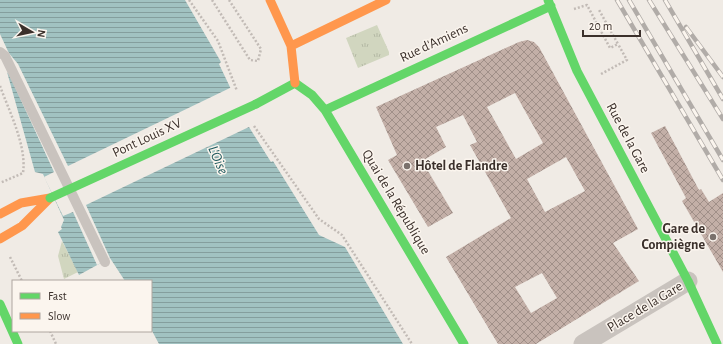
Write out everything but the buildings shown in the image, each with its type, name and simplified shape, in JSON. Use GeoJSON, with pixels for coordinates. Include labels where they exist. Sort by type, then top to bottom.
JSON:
{"type":"FeatureCollection","features":[{"type":"Feature","properties":{"kind":"street"},"geometry":{"type":"LineString","coordinates":[[270,0],[291,46],[294,83]]}},
{"type":"Feature","properties":{"kind":"street"},"geometry":{"type":"LineString","coordinates":[[291,46],[386,0]]}},
{"type":"Feature","properties":{"kind":"street","name":"Rue de la Gare"},"geometry":{"type":"LineString","coordinates":[[549,3],[580,77],[688,281]]}},
{"type":"Feature","properties":{"kind":"street","name":"Rue d'Amiens"},"geometry":{"type":"LineString","coordinates":[[325,110],[549,3]]}},
{"type":"Feature","properties":{"kind":"street","name":"Quai de la République"},"geometry":{"type":"LineString","coordinates":[[294,83],[312,95],[325,110],[464,344]]}},
{"type":"Feature","properties":{"kind":"street","name":"Pont Louis XV"},"geometry":{"type":"LineString","coordinates":[[50,198],[256,104],[294,83]]}},
{"type":"Feature","properties":{"kind":"street"},"geometry":{"type":"LineString","coordinates":[[0,214],[21,203],[50,198]]}},
{"type":"Feature","properties":{"kind":"street"},"geometry":{"type":"LineString","coordinates":[[0,239],[22,226],[50,198]]}},
{"type":"Feature","properties":{"kind":"street","name":"Place de la Gare"},"geometry":{"type":"LineString","coordinates":[[583,344],[688,281],[717,344]]}},
{"type":"Feature","properties":{"kind":"street"},"geometry":{"type":"LineString","coordinates":[[0,304],[18,344]]}},
{"type":"Feature","properties":{"kind":"lane"},"geometry":{"type":"LineString","coordinates":[[0,52],[5,56],[105,262]]}},
{"type":"Feature","properties":{"kind":"path"},"geometry":{"type":"LineString","coordinates":[[189,0],[218,40],[240,97]]}},
{"type":"Feature","properties":{"kind":"path"},"geometry":{"type":"LineString","coordinates":[[212,0],[246,55],[250,60],[258,61],[261,49],[229,0]]}},
{"type":"Feature","properties":{"kind":"path"},"geometry":{"type":"LineString","coordinates":[[555,18],[570,10],[587,5],[610,48],[618,44]]}},
{"type":"Feature","properties":{"kind":"path"},"geometry":{"type":"LineString","coordinates":[[599,10],[627,60],[615,66]]}},
{"type":"Feature","properties":{"kind":"path"},"geometry":{"type":"LineString","coordinates":[[0,86],[22,147],[24,167],[23,173],[0,182]]}},
{"type":"Feature","properties":{"kind":"path"},"geometry":{"type":"LineString","coordinates":[[253,123],[319,219],[342,235],[412,344]]}},
{"type":"Feature","properties":{"kind":"path"},"geometry":{"type":"LineString","coordinates":[[8,252],[22,280]]}},
{"type":"Feature","properties":{"kind":"path"},"geometry":{"type":"LineString","coordinates":[[50,332],[56,344]]}},
{"type":"Feature","properties":{"kind":"green space"},"geometry":{"type":"Polygon","coordinates":[[[377,25],[389,55],[358,68],[346,38],[377,25]]]}},
{"type":"Feature","properties":{"kind":"green space"},"geometry":{"type":"Polygon","coordinates":[[[62,241],[78,272],[64,279],[58,256],[62,241]]]}},
{"type":"Feature","properties":{"kind":"water","name":"L'Oise"},"geometry":{"type":"Polygon","coordinates":[[[0,0],[185,0],[221,62],[219,64],[249,127],[271,162],[273,161],[319,235],[345,247],[403,344],[159,344],[152,331],[152,280],[124,280],[110,258],[79,275],[58,232],[62,229],[61,227],[64,220],[43,174],[35,172],[7,72],[11,70],[13,62],[0,34],[0,0]]]}},
{"type":"Feature","properties":{"kind":"pier"},"geometry":{"type":"Polygon","coordinates":[[[3,46],[18,64],[68,166],[232,87],[251,126],[86,205],[110,258],[97,265],[73,212],[63,216],[44,177],[54,172],[9,74],[5,71],[9,68],[11,62],[3,46]]]}},
{"type":"Feature","properties":{"kind":"railway"},"geometry":{"type":"LineString","coordinates":[[617,0],[723,180]]}},
{"type":"Feature","properties":{"kind":"railway"},"geometry":{"type":"LineString","coordinates":[[629,0],[723,160]]}},
{"type":"Feature","properties":{"kind":"railway"},"geometry":{"type":"LineString","coordinates":[[649,0],[723,119]]}},
{"type":"Feature","properties":{"kind":"railway"},"geometry":{"type":"LineString","coordinates":[[665,0],[723,99]]}},
{"type":"Feature","properties":{"kind":"railway"},"geometry":{"type":"LineString","coordinates":[[686,27],[723,77]]}},
{"type":"Feature","properties":{"kind":"traffic: fast"},"geometry":{"type":"LineString","coordinates":[[548,0],[577,71],[688,281],[717,344]]}},
{"type":"Feature","properties":{"kind":"traffic: fast"},"geometry":{"type":"LineString","coordinates":[[325,110],[551,6]]}},
{"type":"Feature","properties":{"kind":"traffic: fast"},"geometry":{"type":"LineString","coordinates":[[295,83],[312,95],[325,110],[464,344]]}},
{"type":"Feature","properties":{"kind":"traffic: fast"},"geometry":{"type":"LineString","coordinates":[[256,104],[295,83]]}},
{"type":"Feature","properties":{"kind":"traffic: fast"},"geometry":{"type":"LineString","coordinates":[[50,198],[256,104]]}},
{"type":"Feature","properties":{"kind":"traffic: fast"},"geometry":{"type":"LineString","coordinates":[[0,304],[12,331]]}},
{"type":"Feature","properties":{"kind":"traffic: fast"},"geometry":{"type":"LineString","coordinates":[[13,332],[18,344]]}},
{"type":"Feature","properties":{"kind":"traffic: slow"},"geometry":{"type":"LineString","coordinates":[[270,0],[291,46],[295,83]]}},
{"type":"Feature","properties":{"kind":"traffic: slow"},"geometry":{"type":"LineString","coordinates":[[291,46],[386,0]]}},
{"type":"Feature","properties":{"kind":"traffic: slow"},"geometry":{"type":"LineString","coordinates":[[0,214],[21,203],[50,198]]}},
{"type":"Feature","properties":{"kind":"traffic: slow"},"geometry":{"type":"LineString","coordinates":[[0,239],[22,226],[50,198]]}},
{"type":"Feature","properties":{"kind":"place","name":"Hôtel de Flandre"},"geometry":{"type":"Point","coordinates":[407,166]}},
{"type":"Feature","properties":{"kind":"place","name":"Gare de Compiègne"},"geometry":{"type":"Point","coordinates":[713,237]}}]}
